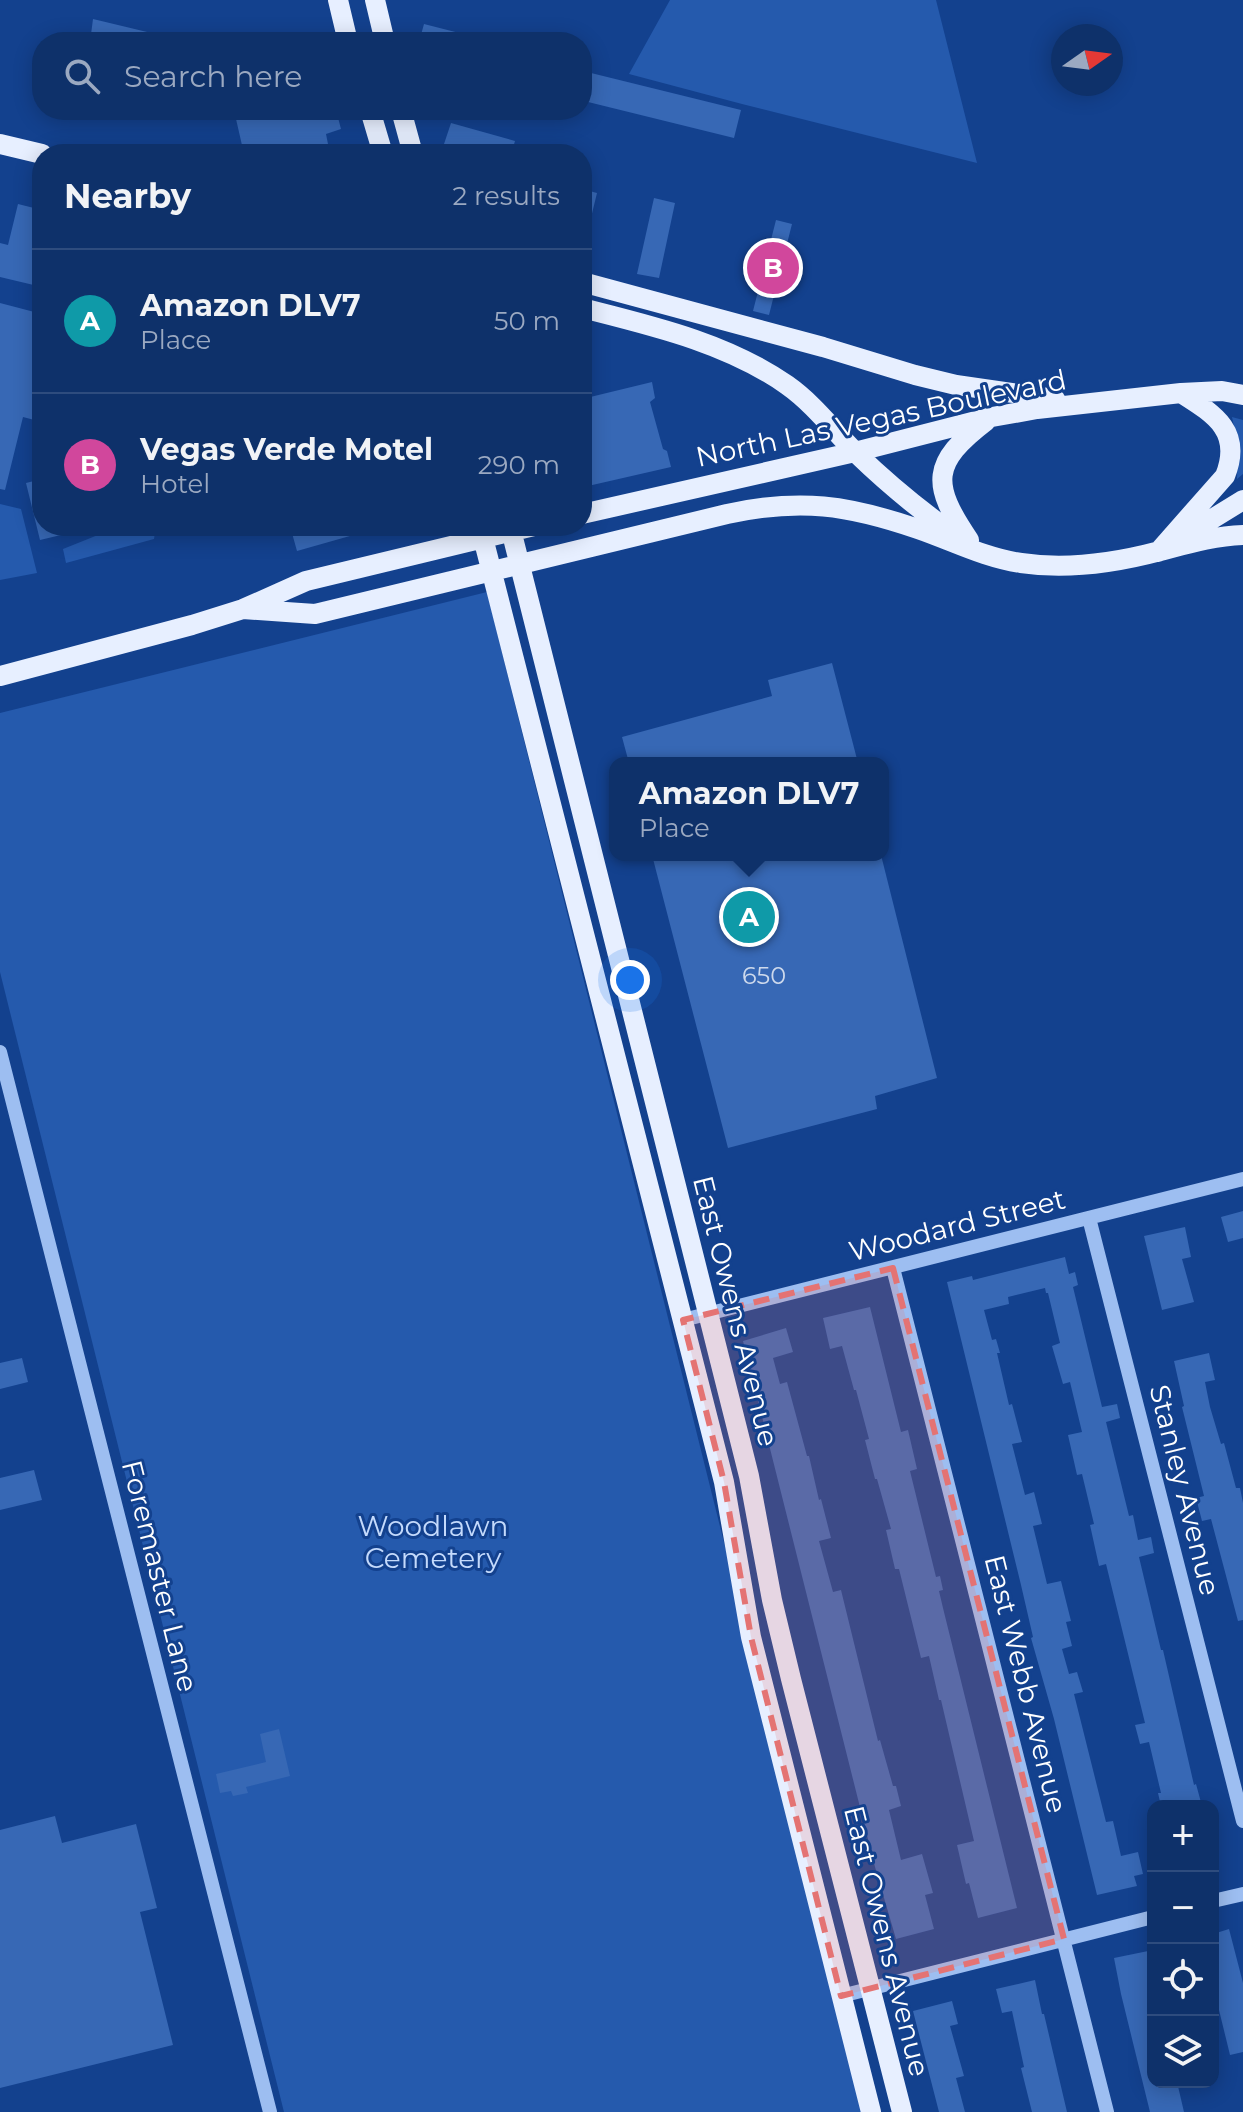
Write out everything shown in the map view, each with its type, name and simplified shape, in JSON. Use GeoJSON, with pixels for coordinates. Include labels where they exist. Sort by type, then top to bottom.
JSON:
{"type":"FeatureCollection","features":[{"type":"Feature","properties":{"kind":"main road"},"geometry":{"type":"LineString","coordinates":[[338,0],[346,32]]}},
{"type":"Feature","properties":{"kind":"main road"},"geometry":{"type":"LineString","coordinates":[[375,0],[383,32]]}},
{"type":"Feature","properties":{"kind":"main road"},"geometry":{"type":"LineString","coordinates":[[373,120],[380,144]]}},
{"type":"Feature","properties":{"kind":"main road"},"geometry":{"type":"LineString","coordinates":[[404,120],[410,144]]}},
{"type":"Feature","properties":{"kind":"main road"},"geometry":{"type":"LineString","coordinates":[[0,144],[32,152]]}},
{"type":"Feature","properties":{"kind":"main road"},"geometry":{"type":"LineString","coordinates":[[592,285],[931,379],[990,391],[1083,402]]}},
{"type":"Feature","properties":{"kind":"main road"},"geometry":{"type":"LineString","coordinates":[[592,311],[693,338],[757,365],[791,387],[855,452],[918,508],[978,553]]}},
{"type":"Feature","properties":{"kind":"main road"},"geometry":{"type":"LineString","coordinates":[[1181,393],[1243,381]]}},
{"type":"Feature","properties":{"kind":"main road","name":"North Las Vegas Boulevard"},"geometry":{"type":"LineString","coordinates":[[592,512],[855,452],[992,417],[1083,402],[1181,393],[1222,391],[1243,395]]}},
{"type":"Feature","properties":{"kind":"main road"},"geometry":{"type":"LineString","coordinates":[[1158,552],[1225,476],[1230,464],[1225,429],[1213,413],[1181,393]]}},
{"type":"Feature","properties":{"kind":"main road"},"geometry":{"type":"LineString","coordinates":[[978,553],[946,502],[942,478],[955,447],[992,417]]}},
{"type":"Feature","properties":{"kind":"main road"},"geometry":{"type":"LineString","coordinates":[[1158,552],[1243,500]]}},
{"type":"Feature","properties":{"kind":"main road"},"geometry":{"type":"LineString","coordinates":[[243,609],[315,614],[756,508],[832,506],[919,529],[978,553],[1021,563],[1071,566],[1104,563],[1191,542],[1243,535]]}},
{"type":"Feature","properties":{"kind":"main road"},"geometry":{"type":"LineString","coordinates":[[0,676],[192,625],[243,609],[306,581],[468,536]]}},
{"type":"Feature","properties":{"kind":"main road","name":"East Owens Avenue"},"geometry":{"type":"LineString","coordinates":[[483,536],[724,1482],[751,1637],[871,2112]]}},
{"type":"Feature","properties":{"kind":"main road","name":"East Owens Avenue"},"geometry":{"type":"LineString","coordinates":[[512,536],[749,1476],[784,1653],[902,2112]]}},
{"type":"Feature","properties":{"kind":"street","name":"Foremaster Lane"},"geometry":{"type":"LineString","coordinates":[[0,1052],[270,2112]]}},
{"type":"Feature","properties":{"kind":"street","name":"Woodard Street"},"geometry":{"type":"LineString","coordinates":[[683,1320],[1243,1179]]}},
{"type":"Feature","properties":{"kind":"street","name":"Stanley Avenue"},"geometry":{"type":"LineString","coordinates":[[1089,1218],[1243,1821]]}},
{"type":"Feature","properties":{"kind":"street","name":"East Webb Avenue"},"geometry":{"type":"LineString","coordinates":[[893,1268],[1107,2112]]}},
{"type":"Feature","properties":{"kind":"street"},"geometry":{"type":"LineString","coordinates":[[1219,1900],[1243,1894]]}},
{"type":"Feature","properties":{"kind":"street"},"geometry":{"type":"LineString","coordinates":[[841,1996],[1147,1918]]}},
{"type":"Feature","properties":{"kind":"highlighted area"},"geometry":{"type":"Polygon","coordinates":[[[893,1268],[1064,1939],[841,1996],[751,1637],[724,1482],[683,1320],[893,1268]]]}},
{"type":"Feature","properties":{"kind":"green space"},"geometry":{"type":"Polygon","coordinates":[[[670,0],[936,0],[977,163],[629,74],[670,0]]]}},
{"type":"Feature","properties":{"kind":"green space"},"geometry":{"type":"Polygon","coordinates":[[[1232,417],[1243,420],[1243,474],[1237,479],[1237,448],[1232,417]]]}},
{"type":"Feature","properties":{"kind":"green space"},"geometry":{"type":"Polygon","coordinates":[[[0,504],[21,509],[37,573],[0,580],[0,504]]]}},
{"type":"Feature","properties":{"kind":"green space"},"geometry":{"type":"Polygon","coordinates":[[[96,536],[154,536],[154,539],[66,563],[63,549],[96,536]]]}},
{"type":"Feature","properties":{"kind":"green space","name":"Woodlawn Cemetery"},"geometry":{"type":"Polygon","coordinates":[[[487,592],[866,2112],[284,2112],[0,972],[0,713],[487,592]]]}},
{"type":"Feature","properties":{"kind":"building"},"geometry":{"type":"Polygon","coordinates":[[[93,19],[147,32],[91,32],[93,19]]]}},
{"type":"Feature","properties":{"kind":"building"},"geometry":{"type":"Polygon","coordinates":[[[424,24],[455,32],[422,32],[424,24]]]}},
{"type":"Feature","properties":{"kind":"building"},"geometry":{"type":"Polygon","coordinates":[[[592,73],[741,110],[734,138],[592,103],[592,73]]]}},
{"type":"Feature","properties":{"kind":"building"},"geometry":{"type":"Polygon","coordinates":[[[236,120],[339,120],[341,129],[326,134],[328,144],[242,144],[236,120]]]}},
{"type":"Feature","properties":{"kind":"building"},"geometry":{"type":"Polygon","coordinates":[[[451,123],[515,141],[514,144],[444,144],[451,123]]]}},
{"type":"Feature","properties":{"kind":"building"},"geometry":{"type":"Polygon","coordinates":[[[592,192],[597,193],[592,214],[592,192]]]}},
{"type":"Feature","properties":{"kind":"building"},"geometry":{"type":"Polygon","coordinates":[[[654,198],[675,203],[659,278],[637,274],[654,198]]]}},
{"type":"Feature","properties":{"kind":"building"},"geometry":{"type":"Polygon","coordinates":[[[18,204],[32,208],[32,285],[0,277],[0,243],[8,245],[18,204]]]}},
{"type":"Feature","properties":{"kind":"building"},"geometry":{"type":"Polygon","coordinates":[[[776,220],[792,224],[769,315],[753,311],[776,220]]]}},
{"type":"Feature","properties":{"kind":"building"},"geometry":{"type":"Polygon","coordinates":[[[0,303],[32,311],[32,419],[23,417],[5,490],[0,489],[0,303]]]}},
{"type":"Feature","properties":{"kind":"building"},"geometry":{"type":"Polygon","coordinates":[[[652,382],[655,398],[650,402],[671,467],[592,485],[592,397],[652,382]]]}},
{"type":"Feature","properties":{"kind":"building"},"geometry":{"type":"Polygon","coordinates":[[[32,482],[32,507],[26,483],[32,482]]]}},
{"type":"Feature","properties":{"kind":"building"},"geometry":{"type":"Polygon","coordinates":[[[293,536],[350,536],[297,551],[293,536]]]}},
{"type":"Feature","properties":{"kind":"building"},"geometry":{"type":"Polygon","coordinates":[[[832,663],[856,757],[627,757],[622,737],[772,696],[768,680],[832,663]]]}},
{"type":"Feature","properties":{"kind":"building"},"geometry":{"type":"Polygon","coordinates":[[[654,861],[883,861],[937,1078],[875,1096],[877,1109],[728,1148],[654,861]]]}},
{"type":"Feature","properties":{"kind":"building"},"geometry":{"type":"Polygon","coordinates":[[[1243,1211],[1243,1238],[1228,1242],[1221,1217],[1243,1211]]]}},
{"type":"Feature","properties":{"kind":"building"},"geometry":{"type":"Polygon","coordinates":[[[1185,1227],[1191,1257],[1182,1259],[1194,1302],[1162,1310],[1144,1236],[1185,1227]]]}},
{"type":"Feature","properties":{"kind":"building"},"geometry":{"type":"Polygon","coordinates":[[[1065,1257],[1069,1274],[1075,1272],[1078,1285],[1073,1287],[1102,1407],[1117,1404],[1120,1418],[1106,1422],[1129,1516],[1133,1515],[1138,1540],[1151,1537],[1154,1553],[1139,1557],[1194,1785],[1200,1800],[1160,1800],[1158,1793],[1161,1793],[1149,1742],[1140,1744],[1135,1725],[1145,1723],[1106,1564],[1099,1566],[1090,1525],[1094,1524],[1082,1474],[1077,1475],[1068,1435],[1082,1432],[1070,1382],[1063,1384],[1052,1346],[1060,1343],[1048,1293],[1045,1288],[1008,1297],[1009,1304],[984,1310],[992,1340],[996,1339],[1009,1405],[1012,1404],[1022,1442],[1012,1444],[1025,1495],[1034,1492],[1042,1524],[1033,1526],[1047,1584],[1061,1581],[1071,1621],[1066,1622],[1072,1646],[1062,1649],[1069,1674],[1077,1672],[1083,1692],[1074,1694],[1106,1822],[1113,1821],[1121,1856],[1138,1852],[1143,1874],[1134,1876],[1137,1886],[1097,1895],[1031,1638],[1021,1585],[947,1282],[972,1276],[973,1280],[1065,1257]]]}},
{"type":"Feature","properties":{"kind":"building"},"geometry":{"type":"Polygon","coordinates":[[[870,1307],[901,1432],[908,1430],[917,1469],[910,1471],[936,1577],[940,1576],[943,1590],[939,1591],[1017,1908],[978,1918],[957,1845],[974,1841],[941,1700],[929,1656],[921,1658],[899,1569],[895,1569],[886,1530],[891,1529],[865,1440],[869,1439],[856,1390],[842,1346],[830,1349],[823,1318],[870,1307]]]}},
{"type":"Feature","properties":{"kind":"building"},"geometry":{"type":"Polygon","coordinates":[[[786,1328],[793,1352],[773,1358],[780,1384],[787,1382],[809,1456],[831,1538],[819,1541],[833,1592],[841,1590],[878,1741],[893,1786],[896,1786],[901,1806],[889,1810],[901,1860],[922,1854],[933,1893],[925,1895],[934,1929],[896,1939],[875,1867],[743,1341],[786,1328]]]}},
{"type":"Feature","properties":{"kind":"building"},"geometry":{"type":"Polygon","coordinates":[[[1209,1353],[1215,1380],[1205,1382],[1210,1407],[1243,1503],[1243,1620],[1238,1621],[1211,1519],[1202,1521],[1196,1498],[1204,1496],[1174,1361],[1209,1353]]]}},
{"type":"Feature","properties":{"kind":"building"},"geometry":{"type":"Polygon","coordinates":[[[22,1358],[28,1382],[0,1389],[0,1363],[22,1358]]]}},
{"type":"Feature","properties":{"kind":"building"},"geometry":{"type":"Polygon","coordinates":[[[34,1470],[42,1500],[0,1510],[0,1478],[34,1470]]]}},
{"type":"Feature","properties":{"kind":"building"},"geometry":{"type":"Polygon","coordinates":[[[279,1729],[290,1776],[246,1787],[248,1793],[233,1796],[231,1791],[220,1793],[216,1774],[266,1762],[260,1734],[279,1729]]]}},
{"type":"Feature","properties":{"kind":"building"},"geometry":{"type":"Polygon","coordinates":[[[55,1816],[62,1843],[136,1824],[157,1908],[140,1912],[173,2045],[0,2088],[0,1830],[55,1816]]]}},
{"type":"Feature","properties":{"kind":"building"},"geometry":{"type":"Polygon","coordinates":[[[1229,1929],[1243,1983],[1243,2052],[1230,2055],[1219,2010],[1219,1932],[1229,1929]]]}},
{"type":"Feature","properties":{"kind":"building"},"geometry":{"type":"Polygon","coordinates":[[[1147,1951],[1147,2088],[1178,2088],[1184,2112],[1150,2112],[1114,1958],[1147,1951]]]}},
{"type":"Feature","properties":{"kind":"building"},"geometry":{"type":"Polygon","coordinates":[[[1035,1980],[1067,2112],[1032,2112],[1012,2011],[1002,2013],[996,1989],[1035,1980]]]}},
{"type":"Feature","properties":{"kind":"building"},"geometry":{"type":"Polygon","coordinates":[[[952,2001],[958,2024],[950,2026],[964,2076],[956,2078],[965,2112],[939,2112],[913,2011],[952,2001]]]}},
{"type":"Feature","properties":{"kind":"place","name":"Vegas Verde Motel"},"geometry":{"type":"Point","coordinates":[773,268]}},
{"type":"Feature","properties":{"kind":"place","name":"Amazon DLV7"},"geometry":{"type":"Point","coordinates":[749,917]}}]}
